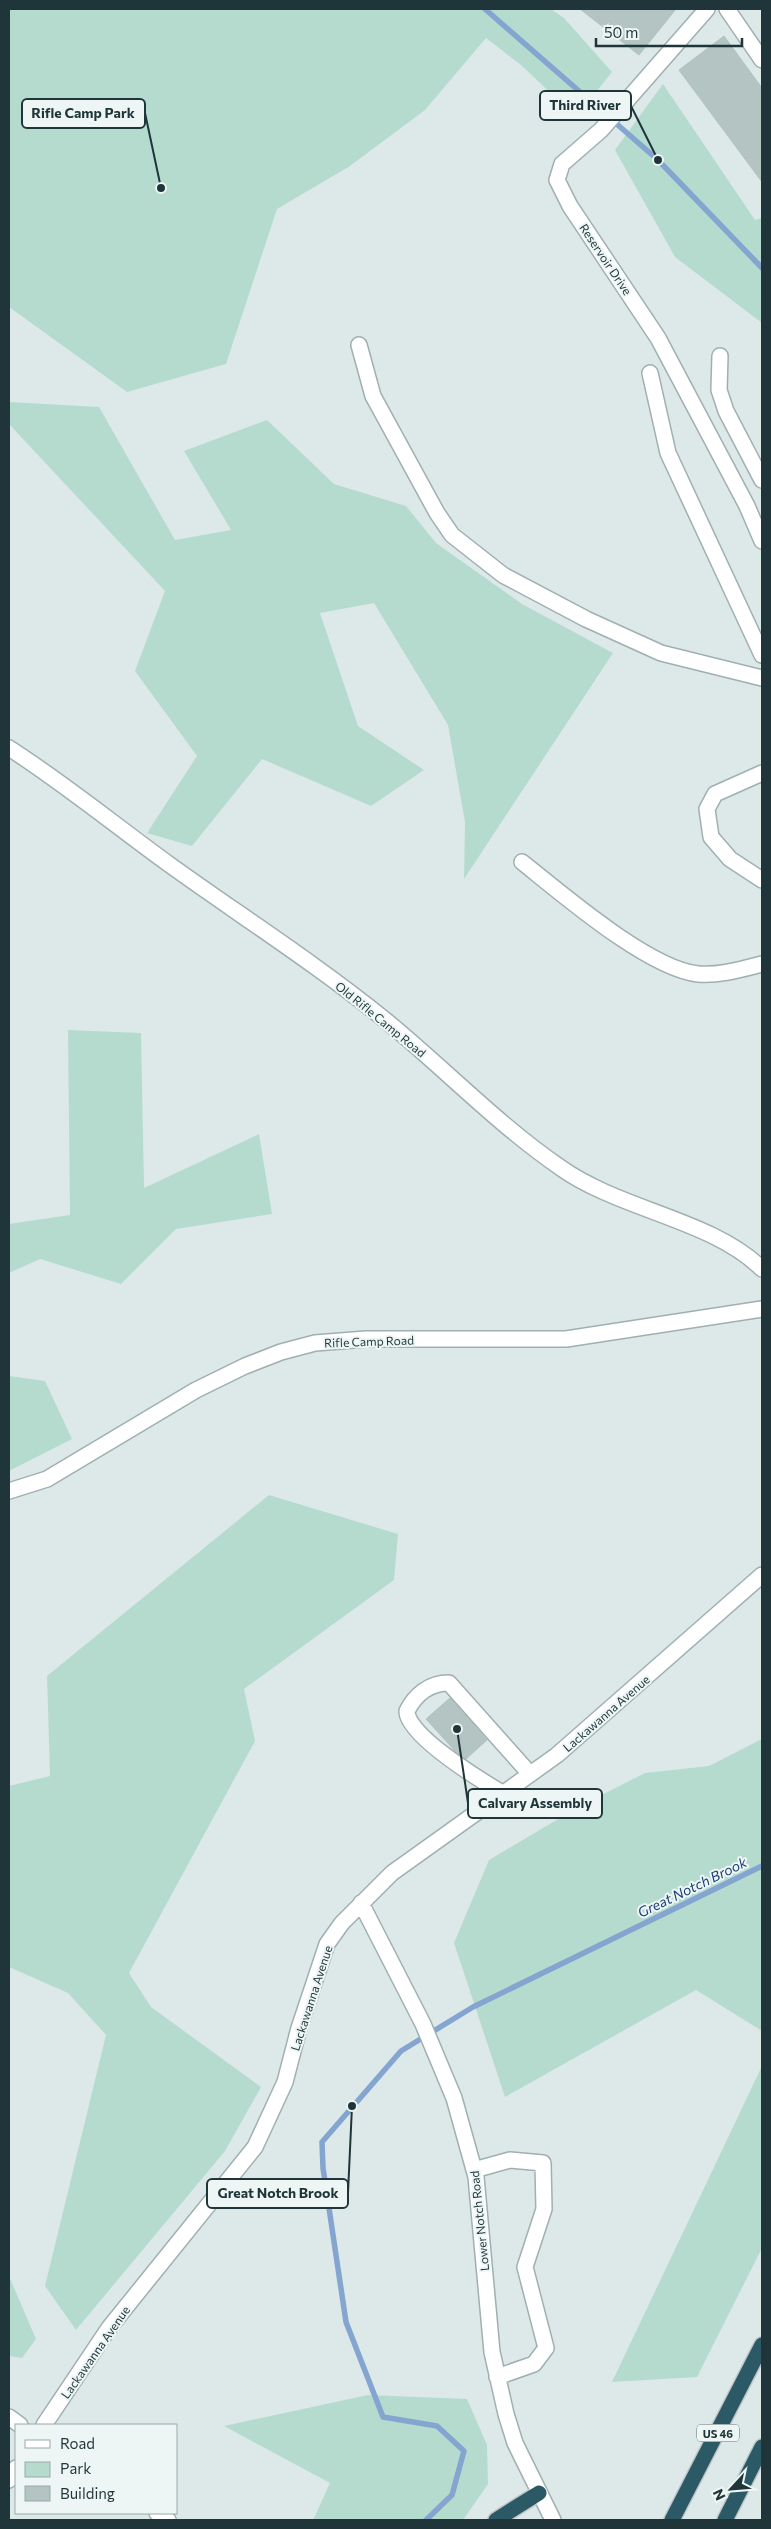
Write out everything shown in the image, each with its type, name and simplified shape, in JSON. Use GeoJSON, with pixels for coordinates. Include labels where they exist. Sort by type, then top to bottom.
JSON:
{"type":"FeatureCollection","features":[{"type":"Feature","properties":{"kind":"highway","name":"US 46"},"geometry":{"type":"LineString","coordinates":[[672,2520],[762,2346]]}},
{"type":"Feature","properties":{"kind":"highway"},"geometry":{"type":"LineString","coordinates":[[725,2520],[762,2447]]}},
{"type":"Feature","properties":{"kind":"highway"},"geometry":{"type":"LineString","coordinates":[[496,2520],[538,2493]]}},
{"type":"Feature","properties":{"kind":"street","name":"Reservoir Drive"},"geometry":{"type":"LineString","coordinates":[[707,9],[601,130],[562,164],[557,180],[570,206],[658,338],[747,506],[762,541]]}},
{"type":"Feature","properties":{"kind":"street"},"geometry":{"type":"LineString","coordinates":[[727,9],[762,60]]}},
{"type":"Feature","properties":{"kind":"street"},"geometry":{"type":"LineString","coordinates":[[358,345],[373,396],[437,513],[452,535],[503,575],[586,619],[661,653],[761,681]]}},
{"type":"Feature","properties":{"kind":"street"},"geometry":{"type":"LineString","coordinates":[[720,356],[720,390],[726,411],[762,480]]}},
{"type":"Feature","properties":{"kind":"street"},"geometry":{"type":"LineString","coordinates":[[650,373],[668,453],[762,655]]}},
{"type":"Feature","properties":{"kind":"street","name":"Old Rifle Camp Road"},"geometry":{"type":"LineString","coordinates":[[9,748],[309,962],[384,1019],[525,1143],[563,1170],[590,1186],[635,1207],[683,1224],[747,1253],[762,1268]]}},
{"type":"Feature","properties":{"kind":"street"},"geometry":{"type":"LineString","coordinates":[[762,773],[715,794],[707,809],[711,837],[730,858],[762,880]]}},
{"type":"Feature","properties":{"kind":"street"},"geometry":{"type":"LineString","coordinates":[[522,862],[621,938],[673,967],[700,974],[721,973],[762,964]]}},
{"type":"Feature","properties":{"kind":"street","name":"Rifle Camp Road"},"geometry":{"type":"LineString","coordinates":[[9,1491],[47,1479],[196,1390],[245,1366],[281,1352],[315,1343],[366,1339],[566,1339],[762,1309]]}},
{"type":"Feature","properties":{"kind":"street","name":"Lackawanna Avenue"},"geometry":{"type":"LineString","coordinates":[[45,2424],[108,2328],[255,2146],[286,2082],[299,2028],[327,1944],[342,1923],[392,1873],[557,1755],[762,1575]]}},
{"type":"Feature","properties":{"kind":"street"},"geometry":{"type":"LineString","coordinates":[[502,1793],[462,1768],[409,1723],[407,1711],[418,1695],[437,1684],[449,1683],[530,1774]]}},
{"type":"Feature","properties":{"kind":"street","name":"Lower Notch Road"},"geometry":{"type":"LineString","coordinates":[[360,1903],[444,2068],[465,2133],[474,2170],[480,2210],[492,2352],[497,2377],[515,2443],[538,2493],[553,2520]]}},
{"type":"Feature","properties":{"kind":"street"},"geometry":{"type":"LineString","coordinates":[[474,2170],[510,2160],[543,2163],[544,2209],[525,2267],[546,2348],[534,2364],[497,2377]]}},
{"type":"Feature","properties":{"kind":"green space"},"geometry":{"type":"Polygon","coordinates":[[[9,9],[551,9],[564,18],[612,72],[576,117],[521,65],[486,38],[425,110],[350,166],[277,209],[226,364],[127,392],[9,307],[9,9]]]}},
{"type":"Feature","properties":{"kind":"green space"},"geometry":{"type":"Polygon","coordinates":[[[663,84],[755,220],[762,218],[762,323],[675,257],[615,150],[663,84]]]}},
{"type":"Feature","properties":{"kind":"green space"},"geometry":{"type":"Polygon","coordinates":[[[9,402],[99,407],[175,540],[231,530],[184,451],[267,420],[334,484],[406,506],[436,543],[522,604],[613,653],[464,879],[465,822],[448,725],[374,603],[320,613],[358,726],[424,770],[371,806],[262,759],[192,846],[147,833],[197,756],[135,671],[165,591],[9,424],[9,402]]]}},
{"type":"Feature","properties":{"kind":"green space"},"geometry":{"type":"Polygon","coordinates":[[[68,1030],[141,1033],[144,1188],[259,1134],[272,1214],[176,1229],[121,1284],[40,1259],[9,1273],[9,1224],[70,1215],[68,1030]]]}},
{"type":"Feature","properties":{"kind":"green space"},"geometry":{"type":"Polygon","coordinates":[[[9,1376],[45,1381],[72,1439],[9,1471],[9,1376]]]}},
{"type":"Feature","properties":{"kind":"green space"},"geometry":{"type":"Polygon","coordinates":[[[269,1495],[398,1534],[394,1580],[244,1689],[255,1741],[129,1973],[151,2007],[261,2087],[225,2151],[76,2330],[45,2286],[106,2035],[68,1993],[9,1967],[9,1786],[50,1776],[47,1676],[269,1495]]]}},
{"type":"Feature","properties":{"kind":"green space"},"geometry":{"type":"Polygon","coordinates":[[[762,1739],[762,2031],[696,1990],[505,2097],[454,1943],[489,1860],[580,1806],[645,1773],[709,1766],[762,1739]]]}},
{"type":"Feature","properties":{"kind":"green space"},"geometry":{"type":"Polygon","coordinates":[[[762,2066],[762,2248],[697,2377],[612,2382],[762,2066]]]}},
{"type":"Feature","properties":{"kind":"green space"},"geometry":{"type":"Polygon","coordinates":[[[9,2276],[36,2339],[22,2358],[9,2356],[9,2276]]]}},
{"type":"Feature","properties":{"kind":"green space"},"geometry":{"type":"Polygon","coordinates":[[[368,2395],[467,2399],[487,2445],[488,2484],[463,2520],[313,2520],[330,2483],[224,2426],[368,2395]]]}},
{"type":"Feature","properties":{"kind":"building"},"geometry":{"type":"Polygon","coordinates":[[[580,9],[676,9],[639,55],[580,9]]]}},
{"type":"Feature","properties":{"kind":"building"},"geometry":{"type":"Polygon","coordinates":[[[724,36],[762,88],[762,182],[679,70],[724,36]]]}},
{"type":"Feature","properties":{"kind":"building"},"geometry":{"type":"Polygon","coordinates":[[[450,1698],[487,1740],[466,1759],[455,1751],[426,1719],[450,1698]]]}},
{"type":"Feature","properties":{"kind":"waterway"},"geometry":{"type":"LineString","coordinates":[[485,9],[658,160],[762,268]]}},
{"type":"Feature","properties":{"kind":"waterway","name":"Great Notch Brook"},"geometry":{"type":"LineString","coordinates":[[426,2520],[452,2495],[464,2451],[437,2426],[383,2417],[346,2322],[323,2168],[322,2142],[401,2051],[473,2007],[762,1866]]}},
{"type":"Feature","properties":{"kind":"place","name":"Third River"},"geometry":{"type":"Point","coordinates":[658,160]}},
{"type":"Feature","properties":{"kind":"place","name":"Rifle Camp Park"},"geometry":{"type":"Point","coordinates":[161,188]}},
{"type":"Feature","properties":{"kind":"place","name":"Calvary Assembly"},"geometry":{"type":"Point","coordinates":[457,1729]}},
{"type":"Feature","properties":{"kind":"place","name":"Great Notch Brook"},"geometry":{"type":"Point","coordinates":[352,2106]}}]}
